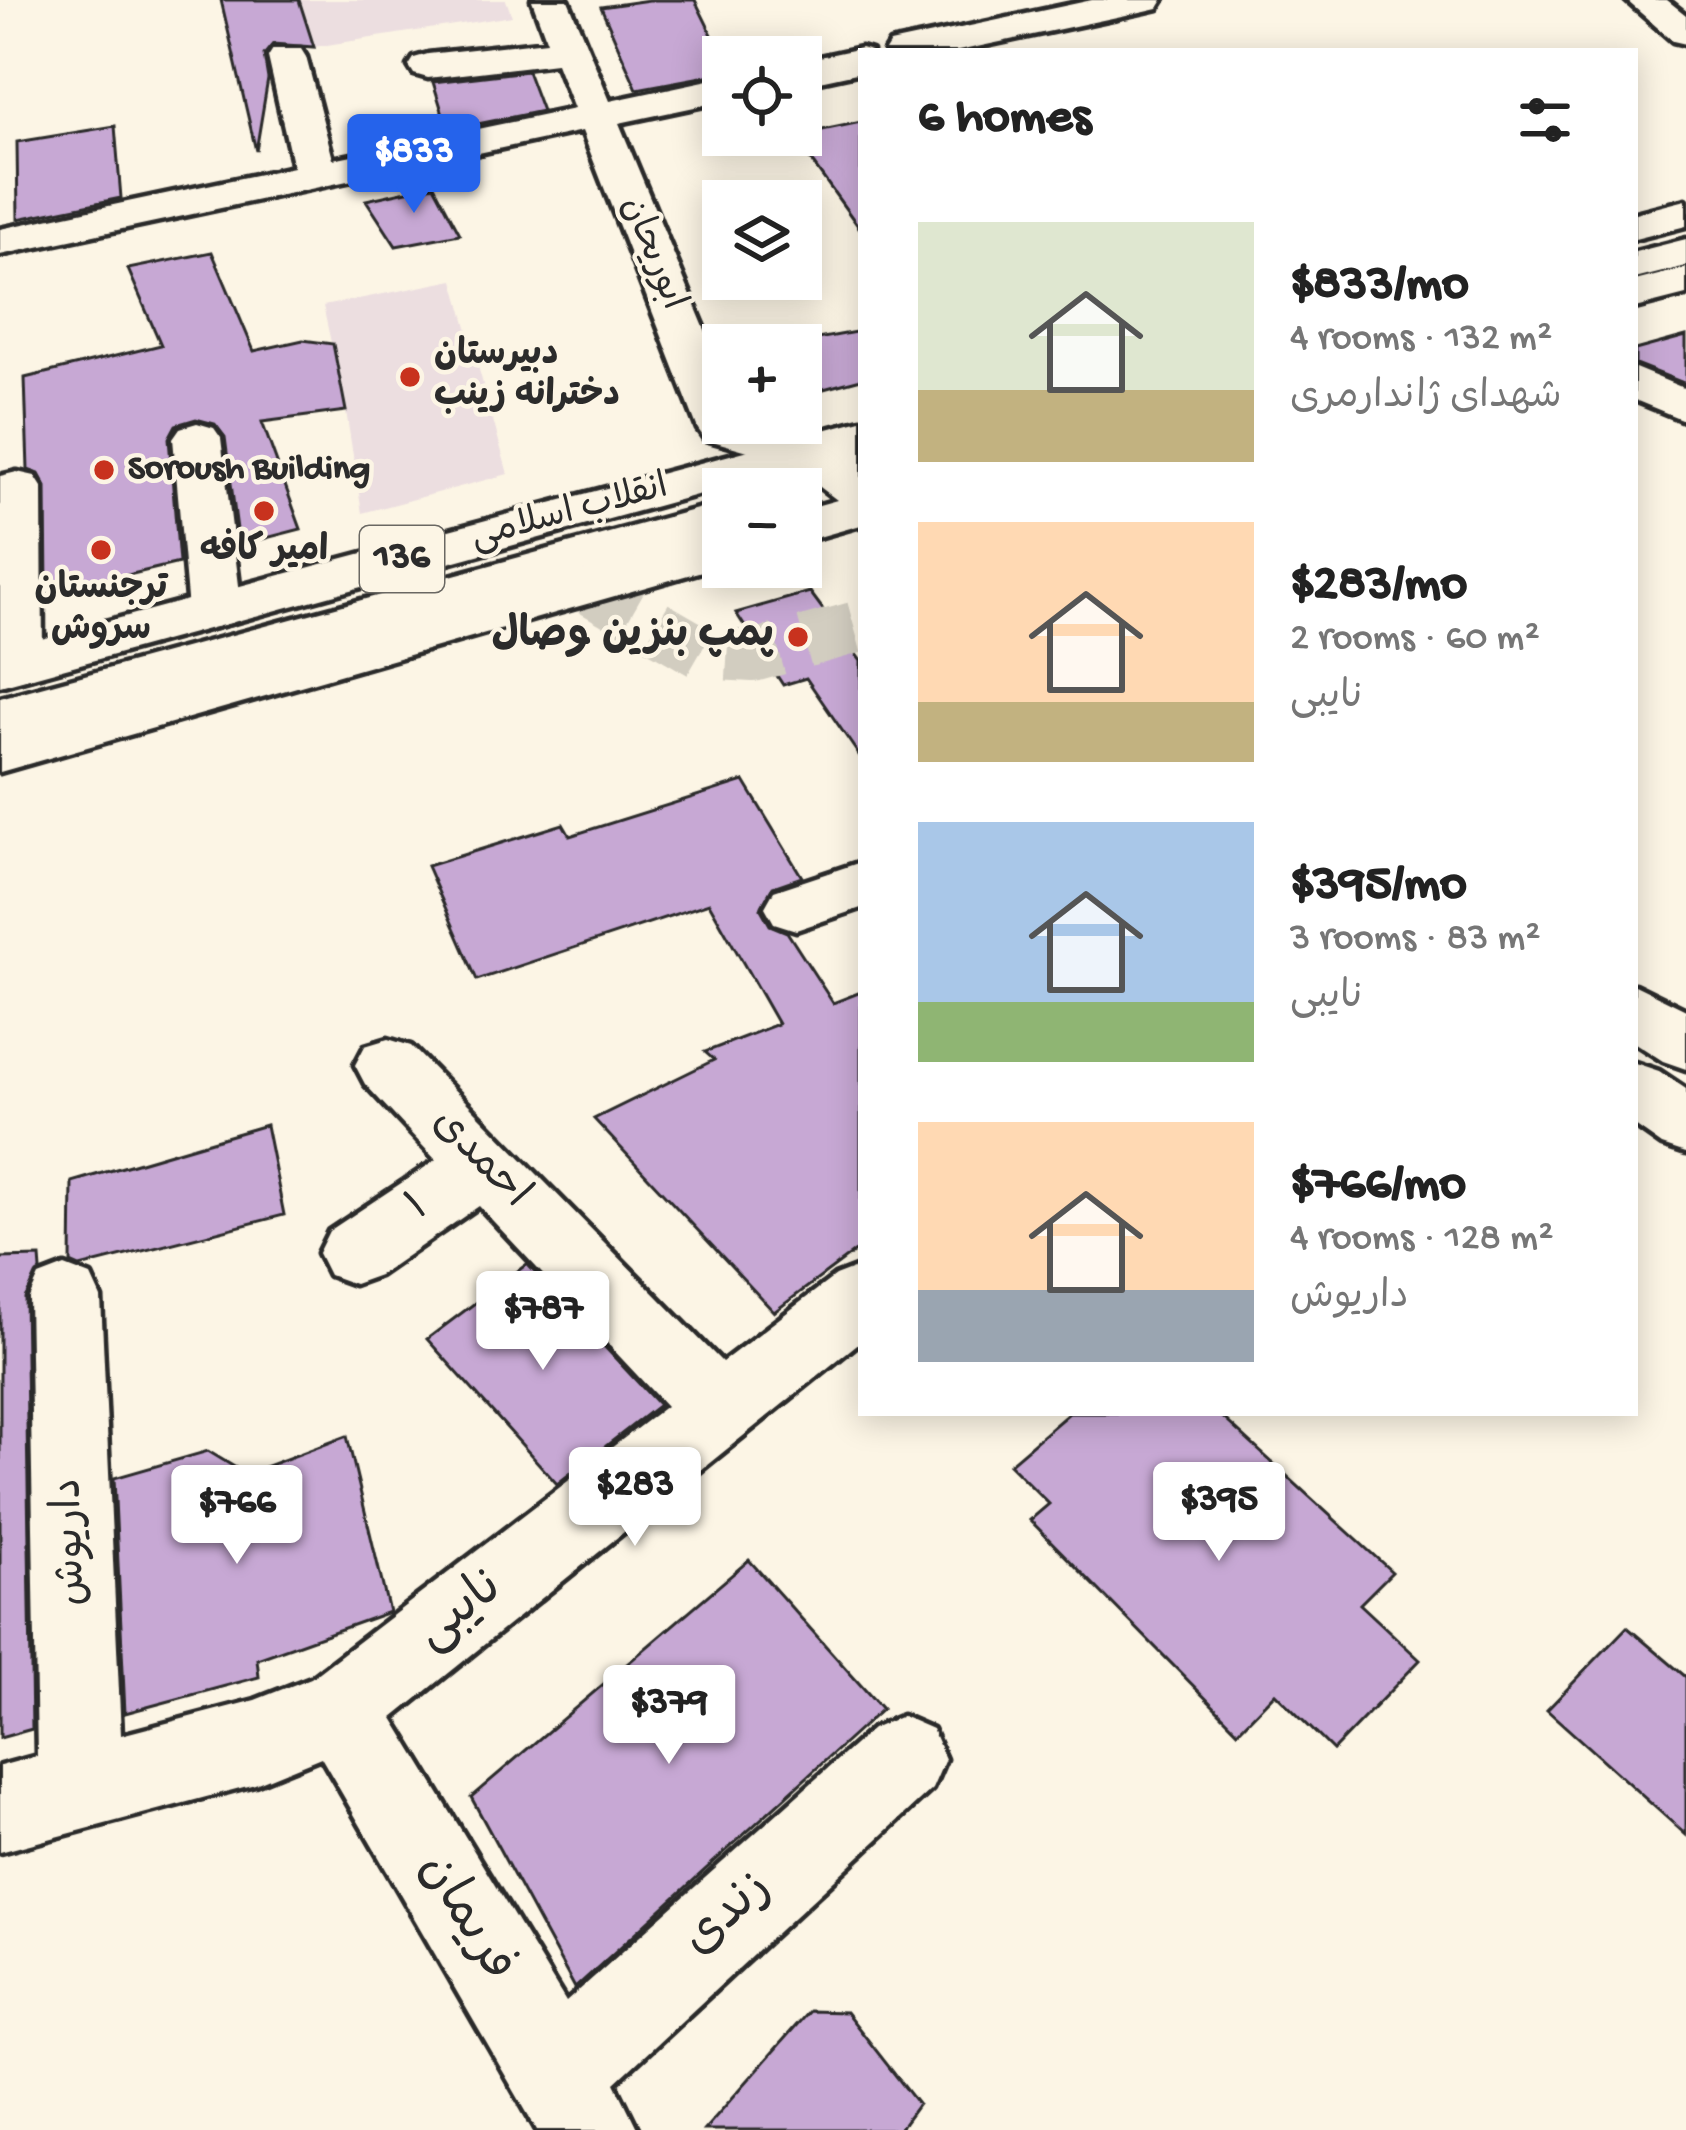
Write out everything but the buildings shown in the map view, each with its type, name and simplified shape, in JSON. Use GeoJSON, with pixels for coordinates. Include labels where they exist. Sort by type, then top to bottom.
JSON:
{"type":"FeatureCollection","features":[{"type":"Feature","properties":{"kind":"street","name":"ابوریحان"},"geometry":{"type":"LineString","coordinates":[[550,0],[722,429],[836,484]]}},
{"type":"Feature","properties":{"kind":"street"},"geometry":{"type":"LineString","coordinates":[[918,48],[1145,0]]}},
{"type":"Feature","properties":{"kind":"street"},"geometry":{"type":"LineString","coordinates":[[1649,1],[1686,33]]}},
{"type":"Feature","properties":{"kind":"street"},"geometry":{"type":"LineString","coordinates":[[428,67],[569,50]]}},
{"type":"Feature","properties":{"kind":"street"},"geometry":{"type":"LineString","coordinates":[[287,57],[316,175]]}},
{"type":"Feature","properties":{"kind":"street"},"geometry":{"type":"LineString","coordinates":[[822,68],[858,61]]}},
{"type":"Feature","properties":{"kind":"street"},"geometry":{"type":"LineString","coordinates":[[0,242],[702,93]]}},
{"type":"Feature","properties":{"kind":"street"},"geometry":{"type":"LineString","coordinates":[[1638,225],[1686,213]]}},
{"type":"Feature","properties":{"kind":"street"},"geometry":{"type":"LineString","coordinates":[[1638,246],[1686,233]]}},
{"type":"Feature","properties":{"kind":"street"},"geometry":{"type":"LineString","coordinates":[[1638,265],[1686,252]]}},
{"type":"Feature","properties":{"kind":"street"},"geometry":{"type":"LineString","coordinates":[[1638,294],[1686,281]]}},
{"type":"Feature","properties":{"kind":"street"},"geometry":{"type":"LineString","coordinates":[[1638,383],[1686,407]]}},
{"type":"Feature","properties":{"kind":"street"},"geometry":{"type":"LineString","coordinates":[[197,438],[215,610]]}},
{"type":"Feature","properties":{"kind":"street"},"geometry":{"type":"LineString","coordinates":[[836,484],[858,547]]}},
{"type":"Feature","properties":{"kind":"street","name":"انقلاب اسلامی"},"geometry":{"type":"LineString","coordinates":[[6,675],[215,610],[836,484]]}},
{"type":"Feature","properties":{"kind":"street"},"geometry":{"type":"LineString","coordinates":[[17,487],[6,675],[702,500]]}},
{"type":"Feature","properties":{"kind":"street"},"geometry":{"type":"LineString","coordinates":[[0,716],[702,524]]}},
{"type":"Feature","properties":{"kind":"street","name":"انقلاب اسلامی"},"geometry":{"type":"LineString","coordinates":[[0,752],[702,554]]}},
{"type":"Feature","properties":{"kind":"street"},"geometry":{"type":"LineString","coordinates":[[796,907],[858,886]]}},
{"type":"Feature","properties":{"kind":"street"},"geometry":{"type":"LineString","coordinates":[[1638,1012],[1686,1043]]}},
{"type":"Feature","properties":{"kind":"street","name":"احمدی"},"geometry":{"type":"LineString","coordinates":[[388,1065],[719,1410]]}},
{"type":"Feature","properties":{"kind":"street"},"geometry":{"type":"LineString","coordinates":[[1638,1092],[1686,1125]]}},
{"type":"Feature","properties":{"kind":"street","name":"۱"},"geometry":{"type":"LineString","coordinates":[[354,1253],[484,1166]]}},
{"type":"Feature","properties":{"kind":"street","name":"داریوش"},"geometry":{"type":"LineString","coordinates":[[65,1298],[80,1786]]}},
{"type":"Feature","properties":{"kind":"street","name":"نایبی"},"geometry":{"type":"LineString","coordinates":[[0,1809],[255,1742],[339,1708],[858,1300]]}},
{"type":"Feature","properties":{"kind":"street","name":"فریمان"},"geometry":{"type":"LineString","coordinates":[[339,1708],[573,2102]]}},
{"type":"Feature","properties":{"kind":"street","name":"زندی"},"geometry":{"type":"LineString","coordinates":[[573,2102],[902,1759]]}},
{"type":"Feature","properties":{"kind":"shaded area"},"geometry":{"type":"Polygon","coordinates":[[[299,0],[506,0],[512,16],[314,47],[299,0]]]}},
{"type":"Feature","properties":{"kind":"shaded area","name":"دبیرستان دخترانه زینب"},"geometry":{"type":"Polygon","coordinates":[[[454,280],[508,474],[362,513],[323,306],[454,280]]]}},
{"type":"Feature","properties":{"kind":"tunnel"},"geometry":{"type":"LineString","coordinates":[[587,587],[702,653],[753,656],[858,627]]}},
{"type":"Feature","properties":{"kind":"place","name":"دبیرستان دخترانه زینب"},"geometry":{"type":"Point","coordinates":[410,377]}},
{"type":"Feature","properties":{"kind":"place","name":"Soroush Building"},"geometry":{"type":"Point","coordinates":[104,470]}},
{"type":"Feature","properties":{"kind":"place","name":"امیر کافه"},"geometry":{"type":"Point","coordinates":[264,511]}},
{"type":"Feature","properties":{"kind":"place","name":"ترجنستان سروش"},"geometry":{"type":"Point","coordinates":[101,550]}},
{"type":"Feature","properties":{"kind":"place","name":"پمپ بنزین وصال"},"geometry":{"type":"Point","coordinates":[798,637]}}]}
